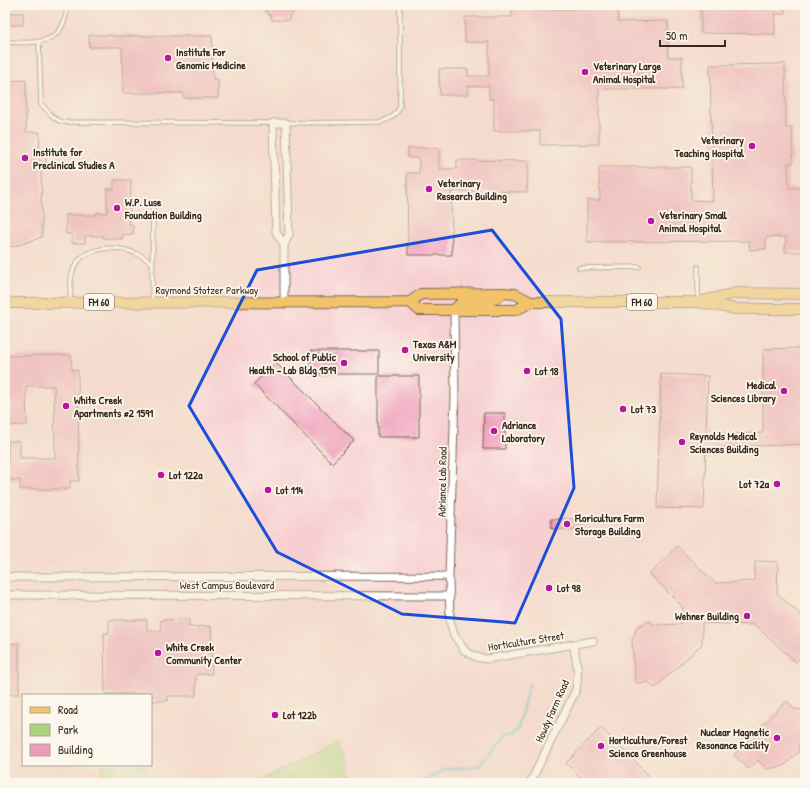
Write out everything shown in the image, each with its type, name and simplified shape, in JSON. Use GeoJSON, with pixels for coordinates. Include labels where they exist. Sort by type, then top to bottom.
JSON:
{"type":"FeatureCollection","features":[{"type":"Feature","properties":{"kind":"main road","name":"Raymond Stotzer Parkway"},"geometry":{"type":"LineString","coordinates":[[5,302],[410,302],[421,294],[504,293],[515,294],[531,302],[698,302],[736,309],[801,309]]}},
{"type":"Feature","properties":{"kind":"main road"},"geometry":{"type":"LineString","coordinates":[[454,310],[462,302],[490,302],[504,293]]}},
{"type":"Feature","properties":{"kind":"main road","name":"Raymond Stotzer Parkway"},"geometry":{"type":"LineString","coordinates":[[698,302],[736,293],[801,294]]}},
{"type":"Feature","properties":{"kind":"main road"},"geometry":{"type":"LineString","coordinates":[[801,294],[801,309]]}},
{"type":"Feature","properties":{"kind":"main road","name":"Raymond Stotzer Parkway"},"geometry":{"type":"LineString","coordinates":[[410,302],[419,310],[516,310],[531,302]]}},
{"type":"Feature","properties":{"kind":"street"},"geometry":{"type":"LineString","coordinates":[[284,244],[276,232],[273,123],[286,123],[289,234],[284,244],[284,301]]}},
{"type":"Feature","properties":{"kind":"street","name":"Adriance Lab Road"},"geometry":{"type":"LineString","coordinates":[[454,310],[455,396],[450,576],[451,628],[457,642],[465,651]]}},
{"type":"Feature","properties":{"kind":"street","name":"West Campus Boulevard"},"geometry":{"type":"LineString","coordinates":[[5,577],[450,576]]}},
{"type":"Feature","properties":{"kind":"street","name":"West Campus Boulevard"},"geometry":{"type":"LineString","coordinates":[[5,595],[450,596]]}},
{"type":"Feature","properties":{"kind":"street","name":"Horticulture Street"},"geometry":{"type":"LineString","coordinates":[[465,651],[476,657],[487,659],[592,641]]}},
{"type":"Feature","properties":{"kind":"street","name":"Howdy Farm Road"},"geometry":{"type":"LineString","coordinates":[[530,783],[576,690],[579,676],[573,644]]}},
{"type":"Feature","properties":{"kind":"lane"},"geometry":{"type":"LineString","coordinates":[[5,42],[39,43],[53,37],[63,27],[66,19],[67,5]]}},
{"type":"Feature","properties":{"kind":"lane"},"geometry":{"type":"LineString","coordinates":[[286,123],[378,122],[395,115],[400,107],[400,5]]}},
{"type":"Feature","properties":{"kind":"lane"},"geometry":{"type":"LineString","coordinates":[[39,43],[41,104],[54,118],[62,122],[273,123]]}},
{"type":"Feature","properties":{"kind":"lane"},"geometry":{"type":"LineString","coordinates":[[152,302],[153,208]]}},
{"type":"Feature","properties":{"kind":"lane"},"geometry":{"type":"LineString","coordinates":[[70,302],[73,268],[87,254],[104,249],[126,250],[139,254],[153,264]]}},
{"type":"Feature","properties":{"kind":"lane"},"geometry":{"type":"LineString","coordinates":[[579,268],[639,267]]}},
{"type":"Feature","properties":{"kind":"lane"},"geometry":{"type":"LineString","coordinates":[[698,267],[698,302]]}},
{"type":"Feature","properties":{"kind":"highlighted area"},"geometry":{"type":"Polygon","coordinates":[[[492,230],[561,319],[574,488],[515,623],[402,614],[277,552],[189,406],[257,270],[492,230]]]}},
{"type":"Feature","properties":{"kind":"shaded area","name":"Texas A&M University"},"geometry":{"type":"Polygon","coordinates":[[[5,5],[805,5],[805,783],[5,783],[5,5]]]}},
{"type":"Feature","properties":{"kind":"green space"},"geometry":{"type":"Polygon","coordinates":[[[338,741],[348,761],[352,783],[256,783],[338,741]]]}},
{"type":"Feature","properties":{"kind":"green space"},"geometry":{"type":"Polygon","coordinates":[[[102,766],[146,766],[146,782],[102,782],[102,766]]]}},
{"type":"Feature","properties":{"kind":"building"},"geometry":{"type":"Polygon","coordinates":[[[265,5],[295,5],[295,12],[292,11],[292,15],[289,15],[289,20],[271,20],[271,15],[268,15],[268,12],[265,12],[265,5]]]}},
{"type":"Feature","properties":{"kind":"building","name":"Veterinary Large Animal Hospital"},"geometry":{"type":"Polygon","coordinates":[[[545,5],[546,9],[576,9],[576,5],[618,5],[618,22],[668,21],[668,57],[682,57],[682,89],[599,89],[599,144],[540,145],[540,131],[494,131],[494,99],[489,99],[489,86],[468,86],[468,95],[440,95],[439,69],[468,69],[468,76],[489,76],[489,42],[465,42],[465,17],[512,17],[512,6],[545,5]]]}},
{"type":"Feature","properties":{"kind":"building"},"geometry":{"type":"Polygon","coordinates":[[[701,5],[785,5],[785,14],[775,14],[775,34],[701,33],[701,5]]]}},
{"type":"Feature","properties":{"kind":"building"},"geometry":{"type":"Polygon","coordinates":[[[9,13],[23,13],[23,25],[9,25],[9,13]]]}},
{"type":"Feature","properties":{"kind":"building","name":"Institute For Genomic Medicine"},"geometry":{"type":"Polygon","coordinates":[[[89,35],[212,36],[213,79],[218,79],[218,98],[184,98],[183,93],[123,93],[122,47],[89,47],[89,35]]]}},
{"type":"Feature","properties":{"kind":"building"},"geometry":{"type":"Polygon","coordinates":[[[785,64],[786,128],[792,128],[793,163],[788,163],[789,188],[805,188],[805,252],[785,252],[786,237],[766,237],[766,249],[750,250],[749,241],[587,242],[587,200],[600,200],[599,167],[691,167],[691,200],[713,201],[710,65],[785,64]]]}},
{"type":"Feature","properties":{"kind":"building","name":"Institute for Preclinical Studies A"},"geometry":{"type":"Polygon","coordinates":[[[26,80],[26,132],[40,132],[39,153],[46,153],[46,163],[41,163],[42,237],[5,248],[5,81],[26,80]]]}},
{"type":"Feature","properties":{"kind":"building","name":"Veterinary Research Building"},"geometry":{"type":"Polygon","coordinates":[[[408,148],[439,148],[439,169],[457,169],[457,160],[528,161],[527,192],[451,191],[452,255],[408,255],[407,173],[419,173],[419,158],[408,158],[408,148]]]}},
{"type":"Feature","properties":{"kind":"building","name":"W.P. Luse Foundation Building"},"geometry":{"type":"Polygon","coordinates":[[[114,180],[131,180],[129,224],[133,225],[133,234],[122,235],[122,239],[103,238],[103,236],[85,236],[85,243],[72,243],[72,234],[66,234],[66,215],[96,215],[96,213],[107,213],[107,189],[114,189],[114,180]]]}},
{"type":"Feature","properties":{"kind":"building"},"geometry":{"type":"Polygon","coordinates":[[[805,348],[805,444],[706,448],[704,509],[657,508],[661,374],[708,376],[706,434],[763,433],[763,349],[805,348]]]}},
{"type":"Feature","properties":{"kind":"building","name":"School of Public Health - Lab Bldg 1519"},"geometry":{"type":"Polygon","coordinates":[[[310,351],[379,351],[379,374],[310,374],[310,351]]]}},
{"type":"Feature","properties":{"kind":"building","name":"White Creek Apartments #2 1591"},"geometry":{"type":"Polygon","coordinates":[[[71,355],[72,370],[78,370],[79,481],[70,481],[70,489],[20,489],[20,480],[8,480],[8,441],[20,441],[20,458],[55,458],[54,386],[26,386],[27,425],[5,426],[5,356],[71,355]]]}},
{"type":"Feature","properties":{"kind":"building"},"geometry":{"type":"Polygon","coordinates":[[[276,363],[354,441],[332,463],[254,384],[276,363]]]}},
{"type":"Feature","properties":{"kind":"building"},"geometry":{"type":"Polygon","coordinates":[[[378,376],[419,376],[419,437],[378,437],[378,376]]]}},
{"type":"Feature","properties":{"kind":"building","name":"Adriance Laboratory"},"geometry":{"type":"Polygon","coordinates":[[[484,413],[505,413],[505,449],[483,449],[484,413]]]}},
{"type":"Feature","properties":{"kind":"building","name":"Floriculture Farm Storage Building"},"geometry":{"type":"Polygon","coordinates":[[[551,519],[583,519],[583,529],[552,529],[551,519]]]}},
{"type":"Feature","properties":{"kind":"building","name":"Wehner Building"},"geometry":{"type":"Polygon","coordinates":[[[677,546],[715,583],[754,581],[755,561],[778,562],[777,593],[805,619],[805,652],[796,662],[755,625],[702,623],[702,644],[655,688],[648,682],[635,683],[632,640],[637,627],[649,621],[654,625],[681,624],[681,620],[684,620],[682,606],[650,574],[677,546]]]}},
{"type":"Feature","properties":{"kind":"building","name":"White Creek Community Center"},"geometry":{"type":"Polygon","coordinates":[[[189,619],[189,627],[211,626],[212,674],[196,674],[196,696],[168,696],[168,701],[152,701],[152,694],[105,694],[104,633],[109,633],[109,620],[147,620],[147,631],[161,631],[161,620],[189,619]]]}},
{"type":"Feature","properties":{"kind":"building"},"geometry":{"type":"Polygon","coordinates":[[[19,643],[19,694],[5,694],[5,644],[19,643]]]}},
{"type":"Feature","properties":{"kind":"building","name":"Nuclear Magnetic Resonance Facility"},"geometry":{"type":"Polygon","coordinates":[[[787,701],[794,709],[803,710],[803,712],[805,712],[805,744],[799,744],[798,752],[784,766],[767,769],[758,760],[749,769],[734,755],[787,701]]]}},
{"type":"Feature","properties":{"kind":"building","name":"Horticulture/Forest Science Greenhouse"},"geometry":{"type":"Polygon","coordinates":[[[601,728],[656,783],[586,783],[566,763],[601,728]]]}},
{"type":"Feature","properties":{"kind":"waterway"},"geometry":{"type":"LineString","coordinates":[[422,783],[445,769],[480,765],[502,737],[511,735],[518,729],[529,684]]}},
{"type":"Feature","properties":{"kind":"place","name":"Institute For Genomic Medicine"},"geometry":{"type":"Point","coordinates":[168,58]}},
{"type":"Feature","properties":{"kind":"place","name":"Veterinary Large Animal Hospital"},"geometry":{"type":"Point","coordinates":[585,72]}},
{"type":"Feature","properties":{"kind":"place","name":"Veterinary Teaching Hospital"},"geometry":{"type":"Point","coordinates":[752,146]}},
{"type":"Feature","properties":{"kind":"place","name":"Institute for Preclinical Studies A"},"geometry":{"type":"Point","coordinates":[25,158]}},
{"type":"Feature","properties":{"kind":"place","name":"Veterinary Research Building"},"geometry":{"type":"Point","coordinates":[429,189]}},
{"type":"Feature","properties":{"kind":"place","name":"W.P. Luse Foundation Building"},"geometry":{"type":"Point","coordinates":[117,208]}},
{"type":"Feature","properties":{"kind":"place","name":"Veterinary Small Animal Hospital"},"geometry":{"type":"Point","coordinates":[651,221]}},
{"type":"Feature","properties":{"kind":"place","name":"Texas A&M University"},"geometry":{"type":"Point","coordinates":[405,350]}},
{"type":"Feature","properties":{"kind":"place","name":"School of Public Health - Lab Bldg 1519"},"geometry":{"type":"Point","coordinates":[344,363]}},
{"type":"Feature","properties":{"kind":"place","name":"Lot 18"},"geometry":{"type":"Point","coordinates":[527,371]}},
{"type":"Feature","properties":{"kind":"place","name":"Medical Sciences Library"},"geometry":{"type":"Point","coordinates":[784,391]}},
{"type":"Feature","properties":{"kind":"place","name":"White Creek Apartments #2 1591"},"geometry":{"type":"Point","coordinates":[66,406]}},
{"type":"Feature","properties":{"kind":"place","name":"Lot 73"},"geometry":{"type":"Point","coordinates":[623,409]}},
{"type":"Feature","properties":{"kind":"place","name":"Adriance Laboratory"},"geometry":{"type":"Point","coordinates":[494,431]}},
{"type":"Feature","properties":{"kind":"place","name":"Reynolds Medical Sciences Building"},"geometry":{"type":"Point","coordinates":[682,442]}},
{"type":"Feature","properties":{"kind":"place","name":"Lot 122a"},"geometry":{"type":"Point","coordinates":[161,475]}},
{"type":"Feature","properties":{"kind":"place","name":"Lot 72a"},"geometry":{"type":"Point","coordinates":[777,484]}},
{"type":"Feature","properties":{"kind":"place","name":"Lot 114"},"geometry":{"type":"Point","coordinates":[268,490]}},
{"type":"Feature","properties":{"kind":"place","name":"Floriculture Farm Storage Building"},"geometry":{"type":"Point","coordinates":[567,524]}},
{"type":"Feature","properties":{"kind":"place","name":"Lot 98"},"geometry":{"type":"Point","coordinates":[549,588]}},
{"type":"Feature","properties":{"kind":"place","name":"Wehner Building"},"geometry":{"type":"Point","coordinates":[747,616]}},
{"type":"Feature","properties":{"kind":"place","name":"White Creek Community Center"},"geometry":{"type":"Point","coordinates":[158,653]}},
{"type":"Feature","properties":{"kind":"place","name":"Lot 122b"},"geometry":{"type":"Point","coordinates":[275,715]}},
{"type":"Feature","properties":{"kind":"place","name":"Nuclear Magnetic Resonance Facility"},"geometry":{"type":"Point","coordinates":[777,738]}},
{"type":"Feature","properties":{"kind":"place","name":"Horticulture/Forest Science Greenhouse"},"geometry":{"type":"Point","coordinates":[601,746]}}]}
